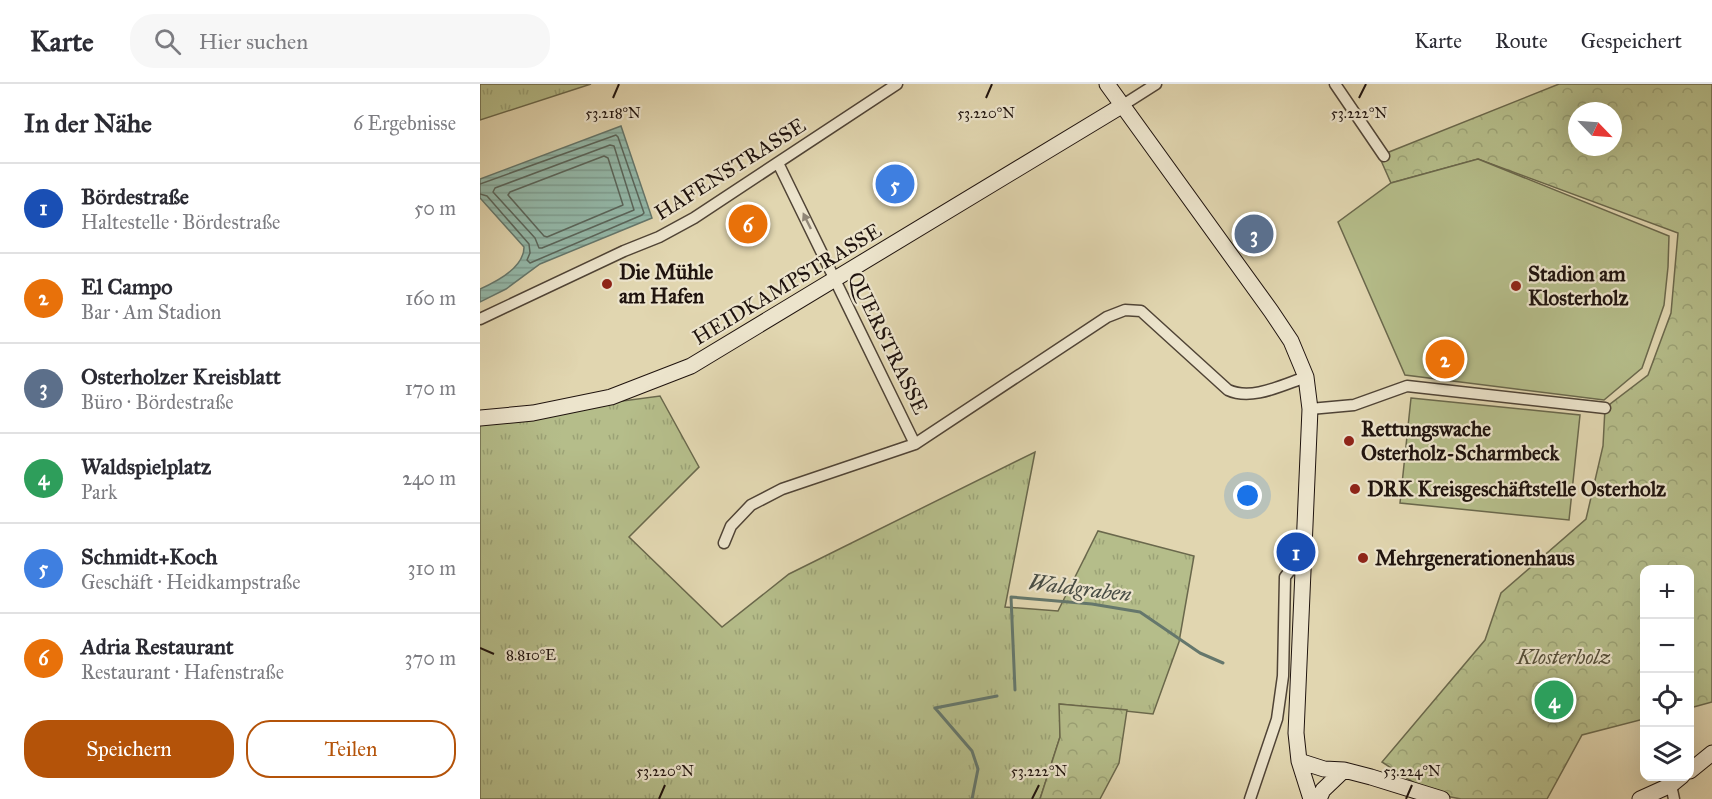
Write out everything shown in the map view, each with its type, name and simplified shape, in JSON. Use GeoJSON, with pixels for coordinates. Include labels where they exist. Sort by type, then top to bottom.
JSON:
{"type":"FeatureCollection","features":[{"type":"Feature","properties":{"kind":"street","name":"HAFENSTRASSE"},"geometry":{"type":"LineString","coordinates":[[480,319],[659,237],[694,218],[897,84]]}},
{"type":"Feature","properties":{"kind":"street"},"geometry":{"type":"LineString","coordinates":[[1107,84],[1271,311],[1291,341],[1306,377],[1310,409],[1296,733],[1299,761],[1311,799]]}},
{"type":"Feature","properties":{"kind":"street"},"geometry":{"type":"LineString","coordinates":[[1123,105],[1156,84]]}},
{"type":"Feature","properties":{"kind":"street"},"geometry":{"type":"LineString","coordinates":[[1335,84],[1384,156]]}},
{"type":"Feature","properties":{"kind":"street","name":"HEIDKAMPSTRASSE"},"geometry":{"type":"LineString","coordinates":[[480,418],[533,413],[611,397],[699,362],[1123,105]]}},
{"type":"Feature","properties":{"kind":"street","name":"QUERSTRASSE"},"geometry":{"type":"LineString","coordinates":[[778,163],[915,444]]}},
{"type":"Feature","properties":{"kind":"street"},"geometry":{"type":"LineString","coordinates":[[724,543],[732,526],[743,512],[761,500],[826,472],[915,444],[1107,317],[1125,310],[1141,311],[1228,390],[1239,395],[1251,394],[1306,377]]}},
{"type":"Feature","properties":{"kind":"street"},"geometry":{"type":"LineString","coordinates":[[1310,409],[1354,405],[1407,386],[1605,408]]}},
{"type":"Feature","properties":{"kind":"street"},"geometry":{"type":"LineString","coordinates":[[1250,799],[1277,719],[1283,676],[1285,577],[1290,569],[1302,568]]}},
{"type":"Feature","properties":{"kind":"street"},"geometry":{"type":"LineString","coordinates":[[1694,767],[1712,753]]}},
{"type":"Feature","properties":{"kind":"street"},"geometry":{"type":"LineString","coordinates":[[1299,761],[1324,769],[1344,770],[1442,799]]}},
{"type":"Feature","properties":{"kind":"street"},"geometry":{"type":"LineString","coordinates":[[1319,799],[1323,790],[1344,770]]}},
{"type":"Feature","properties":{"kind":"street"},"geometry":{"type":"LineString","coordinates":[[1640,799],[1676,787]]}},
{"type":"Feature","properties":{"kind":"green space"},"geometry":{"type":"Polygon","coordinates":[[[480,84],[591,84],[480,120],[480,84]]]}},
{"type":"Feature","properties":{"kind":"green space","name":"Klosterholz"},"geometry":{"type":"Polygon","coordinates":[[[1559,84],[1712,84],[1712,702],[1694,707],[1694,565],[1640,565],[1640,720],[1582,735],[1547,799],[1461,799],[1430,793],[1382,762],[1485,640],[1501,593],[1586,519],[1603,446],[1605,408],[1648,375],[1671,313],[1678,233],[1478,159],[1391,183],[1379,156],[1559,84]]]}},
{"type":"Feature","properties":{"kind":"green space","name":"Stadion am Klosterholz"},"geometry":{"type":"Polygon","coordinates":[[[1478,159],[1669,236],[1664,305],[1642,368],[1604,400],[1405,375],[1338,222],[1391,183],[1478,159]]]}},
{"type":"Feature","properties":{"kind":"green space"},"geometry":{"type":"Polygon","coordinates":[[[660,396],[699,467],[629,537],[722,627],[789,574],[1035,452],[1005,607],[1058,611],[1098,531],[1194,556],[1179,642],[1153,714],[1060,704],[1060,737],[1040,799],[480,799],[480,420],[660,396]]]}},
{"type":"Feature","properties":{"kind":"green space"},"geometry":{"type":"Polygon","coordinates":[[[1411,398],[1580,415],[1569,520],[1400,503],[1411,398]]]}},
{"type":"Feature","properties":{"kind":"green space"},"geometry":{"type":"Polygon","coordinates":[[[1059,704],[1127,710],[1119,763],[1100,799],[1040,799],[1060,737],[1059,704]]]}},
{"type":"Feature","properties":{"kind":"water"},"geometry":{"type":"Polygon","coordinates":[[[621,126],[652,218],[540,264],[506,289],[480,302],[480,289],[514,268],[523,255],[524,247],[480,198],[480,179],[621,126]]]}},
{"type":"Feature","properties":{"kind":"waterway","name":"Waldgraben"},"geometry":{"type":"LineString","coordinates":[[1015,690],[1011,597],[1092,604],[1140,612],[1200,653],[1223,663]]}},
{"type":"Feature","properties":{"kind":"waterway","name":"Waldgraben"},"geometry":{"type":"LineString","coordinates":[[972,799],[978,769],[972,751],[935,708],[997,696]]}},
{"type":"Feature","properties":{"kind":"place","name":"Schmidt+Koch"},"geometry":{"type":"Point","coordinates":[895,184]}},
{"type":"Feature","properties":{"kind":"place","name":"Adria Restaurant"},"geometry":{"type":"Point","coordinates":[748,224]}},
{"type":"Feature","properties":{"kind":"place","name":"Osterholzer Kreisblatt"},"geometry":{"type":"Point","coordinates":[1254,234]}},
{"type":"Feature","properties":{"kind":"place","name":"Die Mühle am Hafen"},"geometry":{"type":"Point","coordinates":[607,284]}},
{"type":"Feature","properties":{"kind":"place","name":"Stadion am Klosterholz"},"geometry":{"type":"Point","coordinates":[1516,286]}},
{"type":"Feature","properties":{"kind":"place","name":"El Campo"},"geometry":{"type":"Point","coordinates":[1445,359]}},
{"type":"Feature","properties":{"kind":"place","name":"Rettungswache Osterholz-Scharmbeck"},"geometry":{"type":"Point","coordinates":[1349,441]}},
{"type":"Feature","properties":{"kind":"place","name":"DRK Kreisgeschäftstelle Osterholz"},"geometry":{"type":"Point","coordinates":[1355,489]}},
{"type":"Feature","properties":{"kind":"place","name":"Bördestraße"},"geometry":{"type":"Point","coordinates":[1296,552]}},
{"type":"Feature","properties":{"kind":"place","name":"Mehrgenerationenhaus"},"geometry":{"type":"Point","coordinates":[1363,558]}},
{"type":"Feature","properties":{"kind":"place","name":"Waldspielplatz"},"geometry":{"type":"Point","coordinates":[1554,700]}}]}
